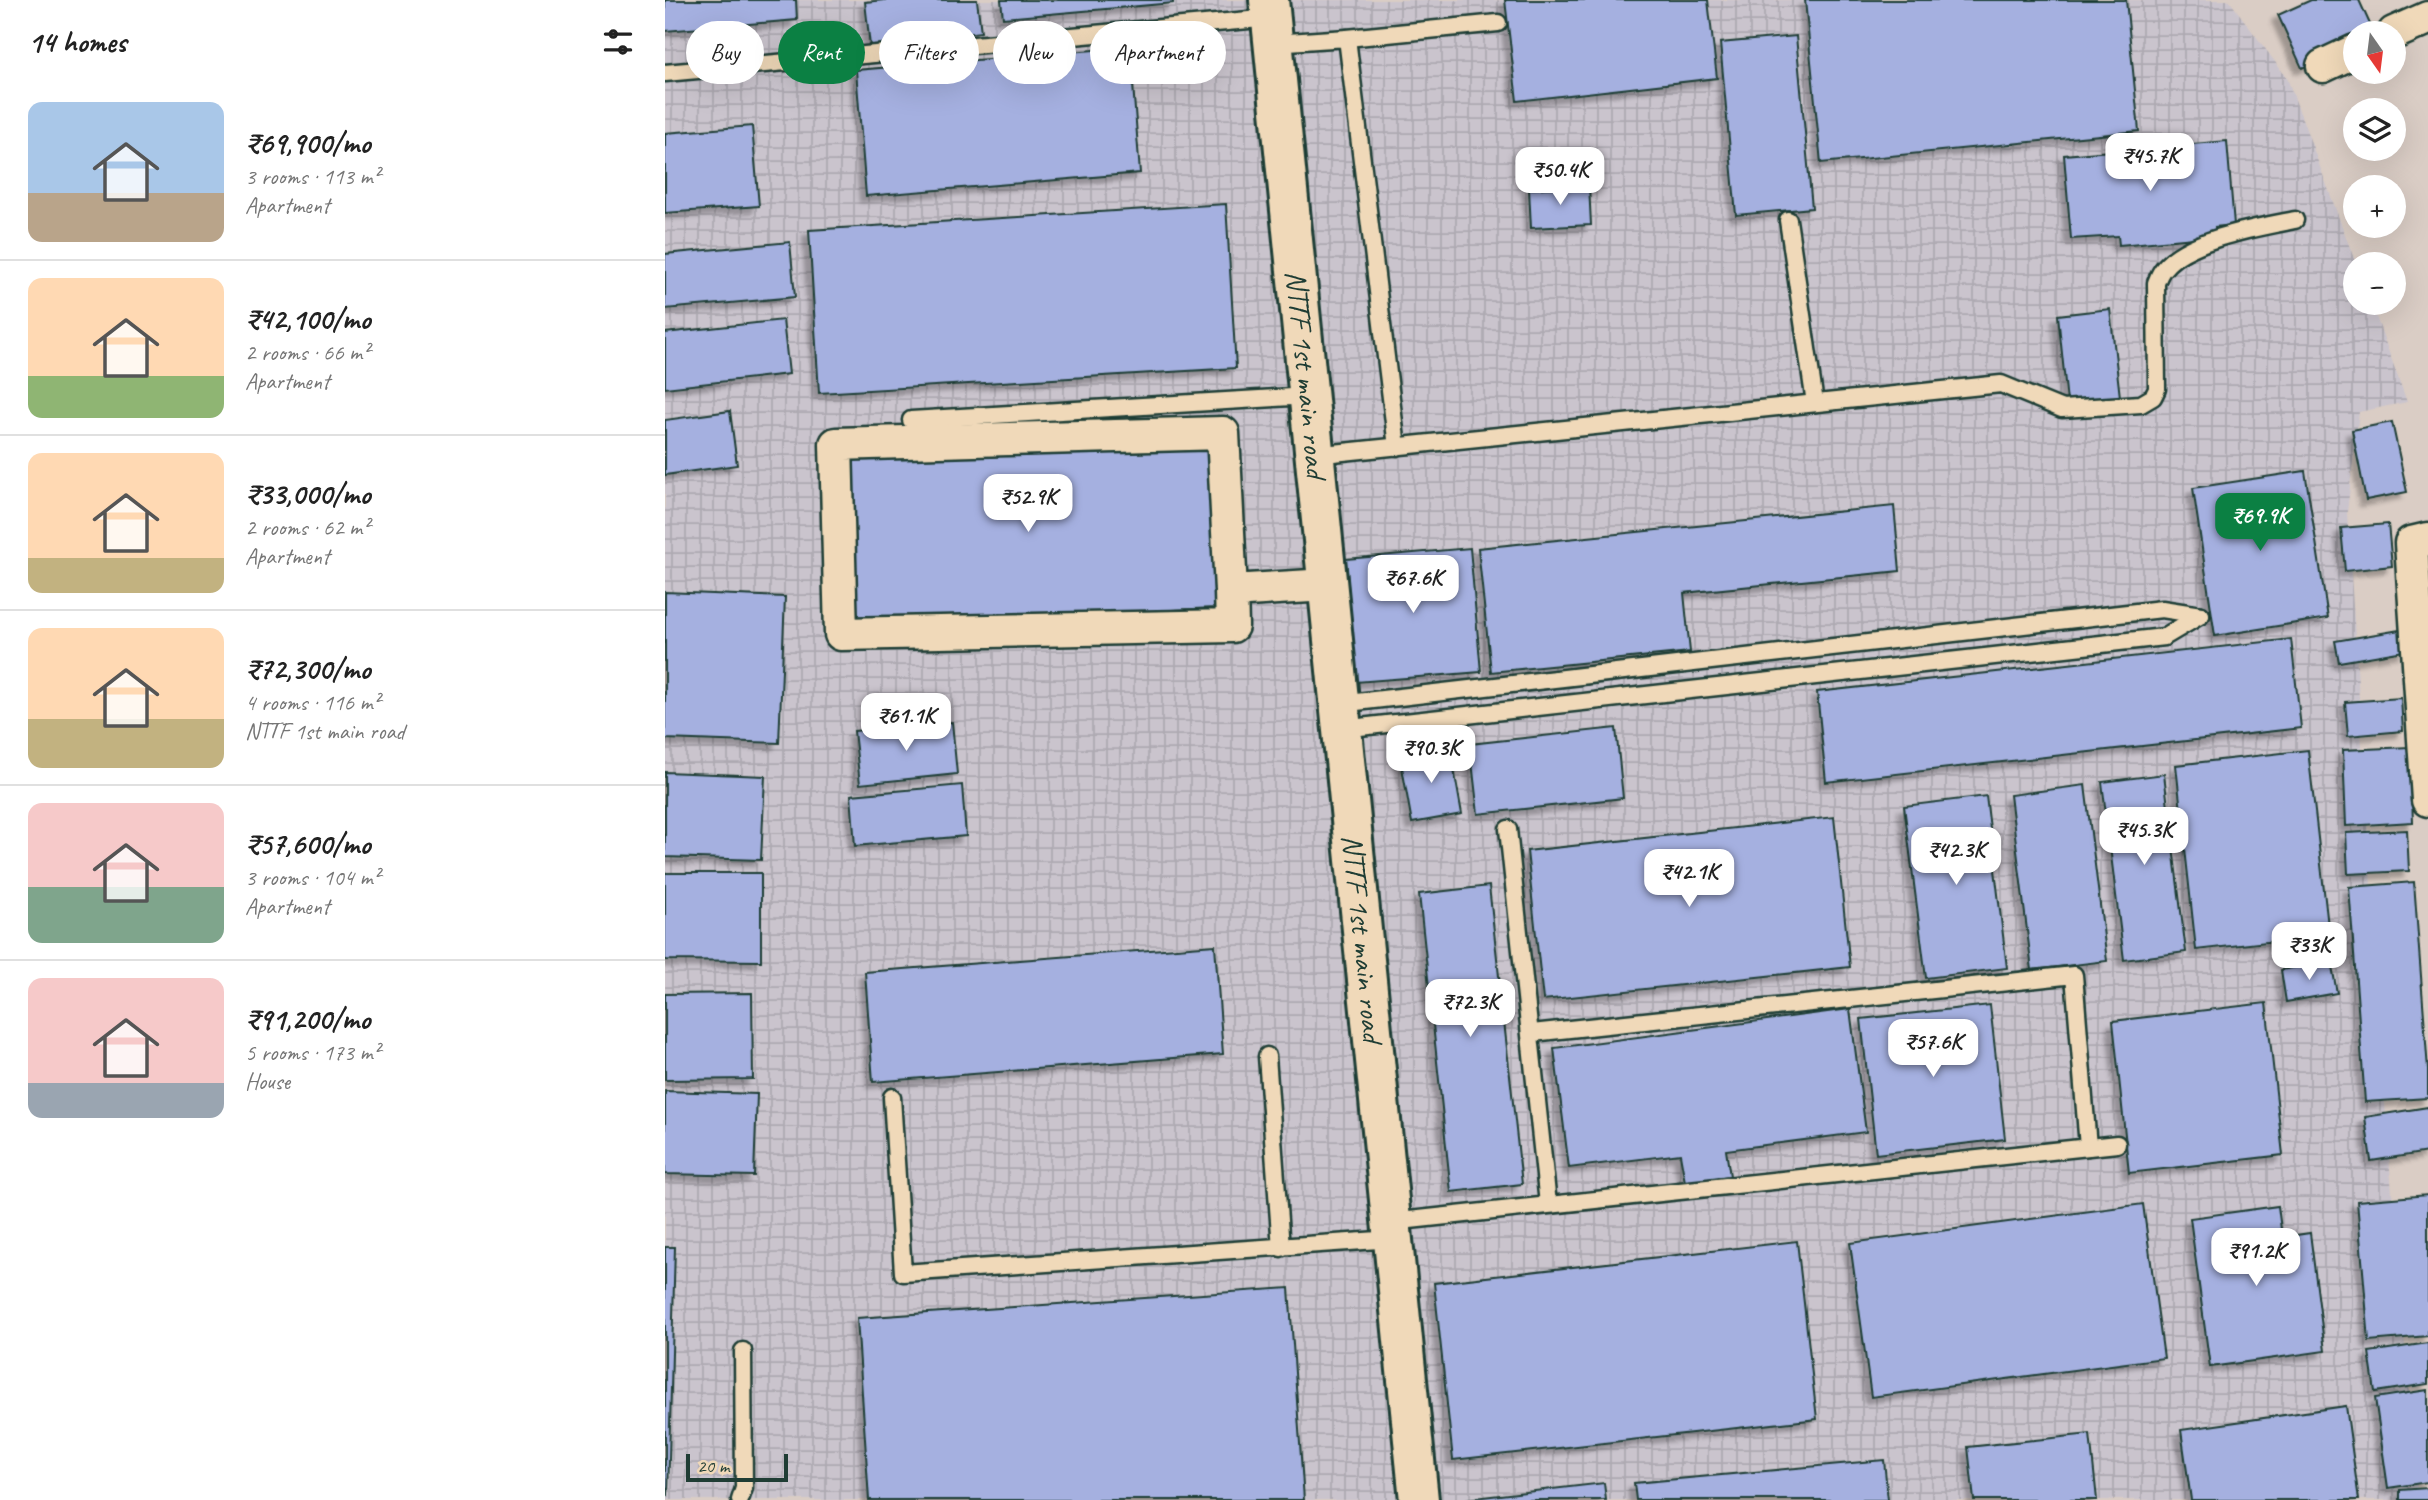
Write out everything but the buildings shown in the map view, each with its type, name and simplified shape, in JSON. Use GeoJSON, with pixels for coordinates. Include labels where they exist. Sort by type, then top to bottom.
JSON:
{"type":"FeatureCollection","features":[{"type":"Feature","properties":{"kind":"street"},"geometry":{"type":"LineString","coordinates":[[2406,28],[2428,18]]}},
{"type":"Feature","properties":{"kind":"street","name":"NTTF 1st main road"},"geometry":{"type":"LineString","coordinates":[[1271,20],[1419,1500]]}},
{"type":"Feature","properties":{"kind":"street"},"geometry":{"type":"LineString","coordinates":[[2323,66],[2343,57]]}},
{"type":"Feature","properties":{"kind":"street"},"geometry":{"type":"LineString","coordinates":[[1223,433],[1231,591],[1232,626],[841,634],[836,444],[1223,433]]}},
{"type":"Feature","properties":{"kind":"street"},"geometry":{"type":"LineString","coordinates":[[2428,539],[2411,543],[2428,800]]}},
{"type":"Feature","properties":{"kind":"street"},"geometry":{"type":"LineString","coordinates":[[1231,591],[1328,585]]}},
{"type":"Feature","properties":{"kind":"lane"},"geometry":{"type":"LineString","coordinates":[[665,73],[1271,20],[1347,38],[1498,23]]}},
{"type":"Feature","properties":{"kind":"lane"},"geometry":{"type":"LineString","coordinates":[[1347,38],[1397,447]]}},
{"type":"Feature","properties":{"kind":"lane"},"geometry":{"type":"LineString","coordinates":[[1788,220],[1815,403]]}},
{"type":"Feature","properties":{"kind":"lane"},"geometry":{"type":"LineString","coordinates":[[1314,455],[2001,384],[2062,409],[2141,404],[2153,397],[2157,389],[2156,283],[2164,267],[2186,251],[2235,232],[2295,220]]}},
{"type":"Feature","properties":{"kind":"lane"},"geometry":{"type":"LineString","coordinates":[[911,419],[1308,396]]}},
{"type":"Feature","properties":{"kind":"lane"},"geometry":{"type":"LineString","coordinates":[[2162,609],[2201,615],[2164,637],[1341,716],[2162,609]]}},
{"type":"Feature","properties":{"kind":"lane"},"geometry":{"type":"LineString","coordinates":[[1508,829],[1532,1033],[1548,1205]]}},
{"type":"Feature","properties":{"kind":"lane"},"geometry":{"type":"LineString","coordinates":[[1532,1033],[2074,975],[2088,1147]]}},
{"type":"Feature","properties":{"kind":"lane"},"geometry":{"type":"LineString","coordinates":[[1268,1056],[1281,1248]]}},
{"type":"Feature","properties":{"kind":"lane"},"geometry":{"type":"LineString","coordinates":[[892,1097],[903,1273],[1281,1248],[1548,1205],[2117,1144]]}},
{"type":"Feature","properties":{"kind":"lane"},"geometry":{"type":"LineString","coordinates":[[740,1500],[744,1488],[743,1351]]}},
{"type":"Feature","properties":{"kind":"shaded area"},"geometry":{"type":"Polygon","coordinates":[[[665,0],[2229,0],[2287,78],[2343,229],[2343,238],[2346,238],[2352,252],[2343,252],[2343,315],[2375,315],[2407,402],[2359,412],[2347,512],[2387,1133],[2418,1500],[665,1500],[665,0]]]}}]}
